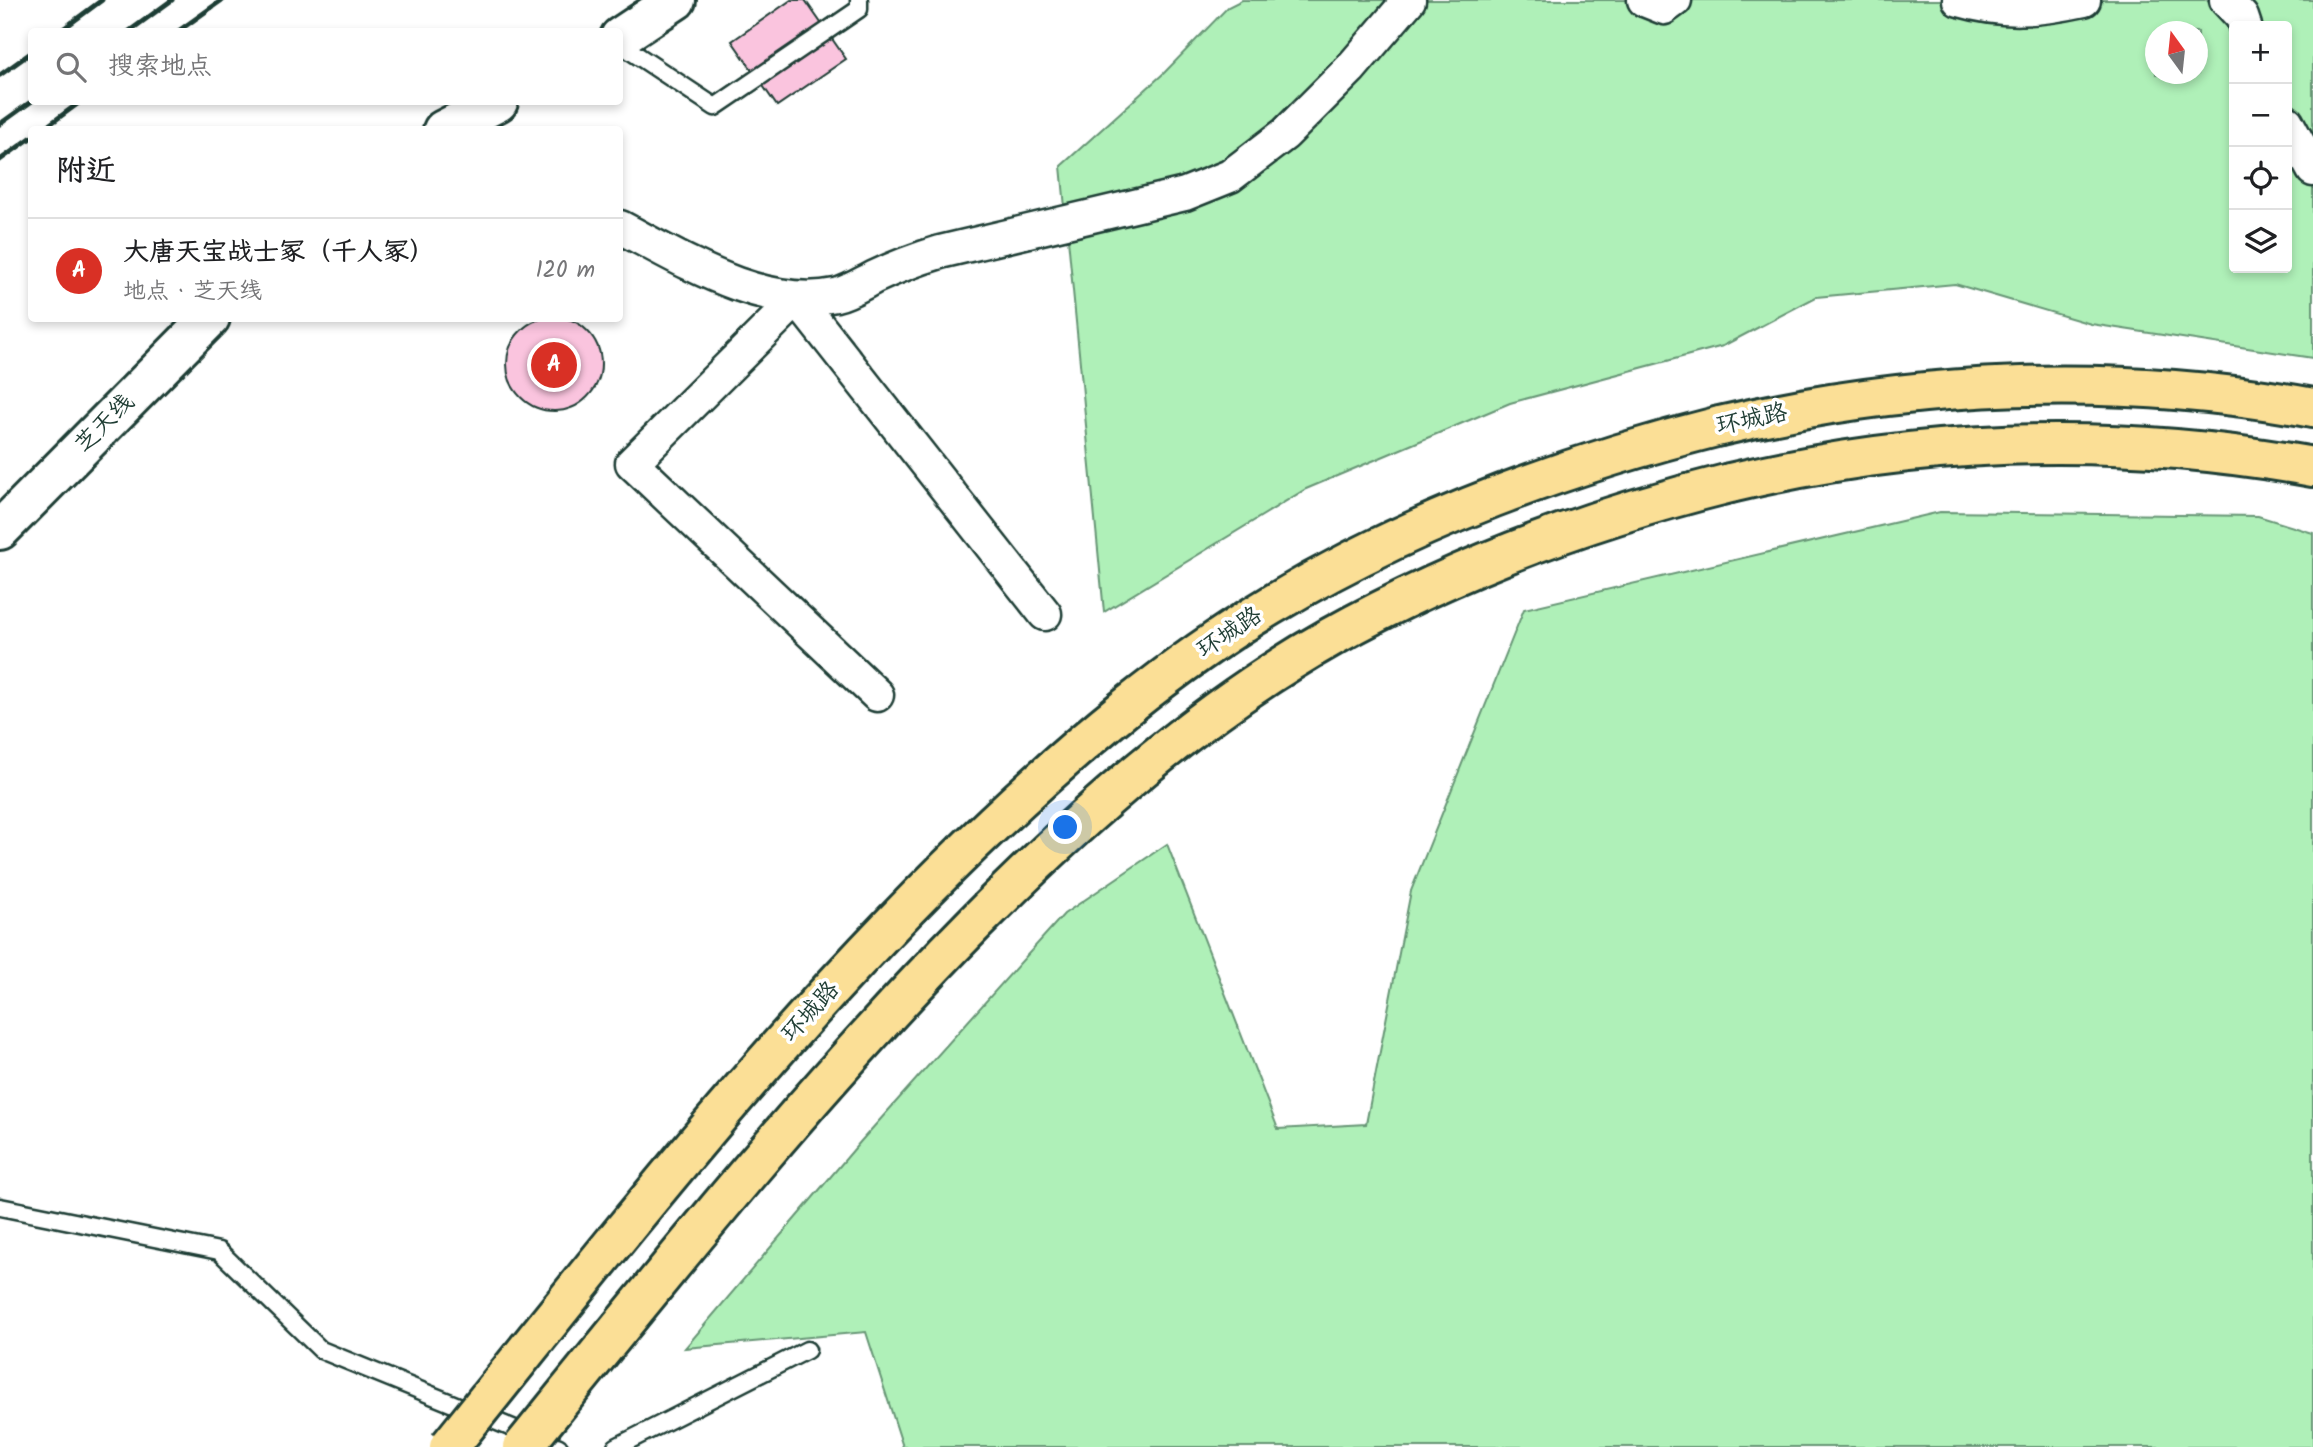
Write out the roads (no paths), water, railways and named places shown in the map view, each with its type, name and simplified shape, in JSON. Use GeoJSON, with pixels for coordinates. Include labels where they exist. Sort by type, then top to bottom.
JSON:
{"type":"FeatureCollection","features":[{"type":"Feature","properties":{"kind":"main road","name":"环城路"},"geometry":{"type":"LineString","coordinates":[[449,1447],[691,1150],[837,983],[960,855],[1074,750],[1120,712],[1183,664],[1266,608],[1387,543],[1568,471],[1720,426],[1837,402],[1954,389],[2035,385],[2179,390],[2313,408]]}},
{"type":"Feature","properties":{"kind":"main road"},"geometry":{"type":"LineString","coordinates":[[523,1447],[728,1196],[856,1048],[1014,883],[1162,753],[1233,699],[1297,658],[1395,604],[1530,547],[1615,516],[1730,483],[1865,457],[1940,448],[2094,443],[2174,447],[2313,467]]}},
{"type":"Feature","properties":{"kind":"street"},"geometry":{"type":"LineString","coordinates":[[623,35],[676,0]]}},
{"type":"Feature","properties":{"kind":"street"},"geometry":{"type":"LineString","coordinates":[[623,229],[695,266],[764,293],[797,299],[838,295],[907,262],[1185,194],[1230,176],[1285,135],[1350,69],[1409,0]]}},
{"type":"Feature","properties":{"kind":"street"},"geometry":{"type":"LineString","coordinates":[[1644,0],[1664,8],[1675,0]]}},
{"type":"Feature","properties":{"kind":"street"},"geometry":{"type":"LineString","coordinates":[[1959,0],[1986,8],[2013,10],[2053,7],[2084,0]]}},
{"type":"Feature","properties":{"kind":"street"},"geometry":{"type":"LineString","coordinates":[[2225,0],[2243,21]]}},
{"type":"Feature","properties":{"kind":"street"},"geometry":{"type":"LineString","coordinates":[[451,126],[492,105]]}},
{"type":"Feature","properties":{"kind":"street"},"geometry":{"type":"LineString","coordinates":[[2292,131],[2313,170]]}},
{"type":"Feature","properties":{"kind":"street"},"geometry":{"type":"LineString","coordinates":[[797,299],[1045,614]]}},
{"type":"Feature","properties":{"kind":"street"},"geometry":{"type":"LineString","coordinates":[[797,299],[632,463],[877,695]]}},
{"type":"Feature","properties":{"kind":"street","name":"芝天线"},"geometry":{"type":"LineString","coordinates":[[0,530],[206,322]]}},
{"type":"Feature","properties":{"kind":"lane"},"geometry":{"type":"LineString","coordinates":[[623,46],[715,107],[859,9],[859,0]]}},
{"type":"Feature","properties":{"kind":"lane"},"geometry":{"type":"LineString","coordinates":[[0,1207],[219,1251],[321,1350],[559,1447]]}},
{"type":"Feature","properties":{"kind":"lane"},"geometry":{"type":"LineString","coordinates":[[616,1447],[807,1350]]}},
{"type":"Feature","properties":{"kind":"railway"},"geometry":{"type":"LineString","coordinates":[[64,28],[102,0]]}},
{"type":"Feature","properties":{"kind":"railway"},"geometry":{"type":"LineString","coordinates":[[134,28],[172,0]]}},
{"type":"Feature","properties":{"kind":"railway"},"geometry":{"type":"LineString","coordinates":[[183,28],[222,0]]}},
{"type":"Feature","properties":{"kind":"railway"},"geometry":{"type":"LineString","coordinates":[[0,75],[28,55]]}},
{"type":"Feature","properties":{"kind":"railway"},"geometry":{"type":"LineString","coordinates":[[0,124],[28,104]]}},
{"type":"Feature","properties":{"kind":"railway"},"geometry":{"type":"LineString","coordinates":[[47,126],[76,105]]}},
{"type":"Feature","properties":{"kind":"railway"},"geometry":{"type":"LineString","coordinates":[[0,160],[28,140]]}},
{"type":"Feature","properties":{"kind":"place","name":"大唐天宝战士冢（千人冢）"},"geometry":{"type":"Point","coordinates":[554,365]}}]}
